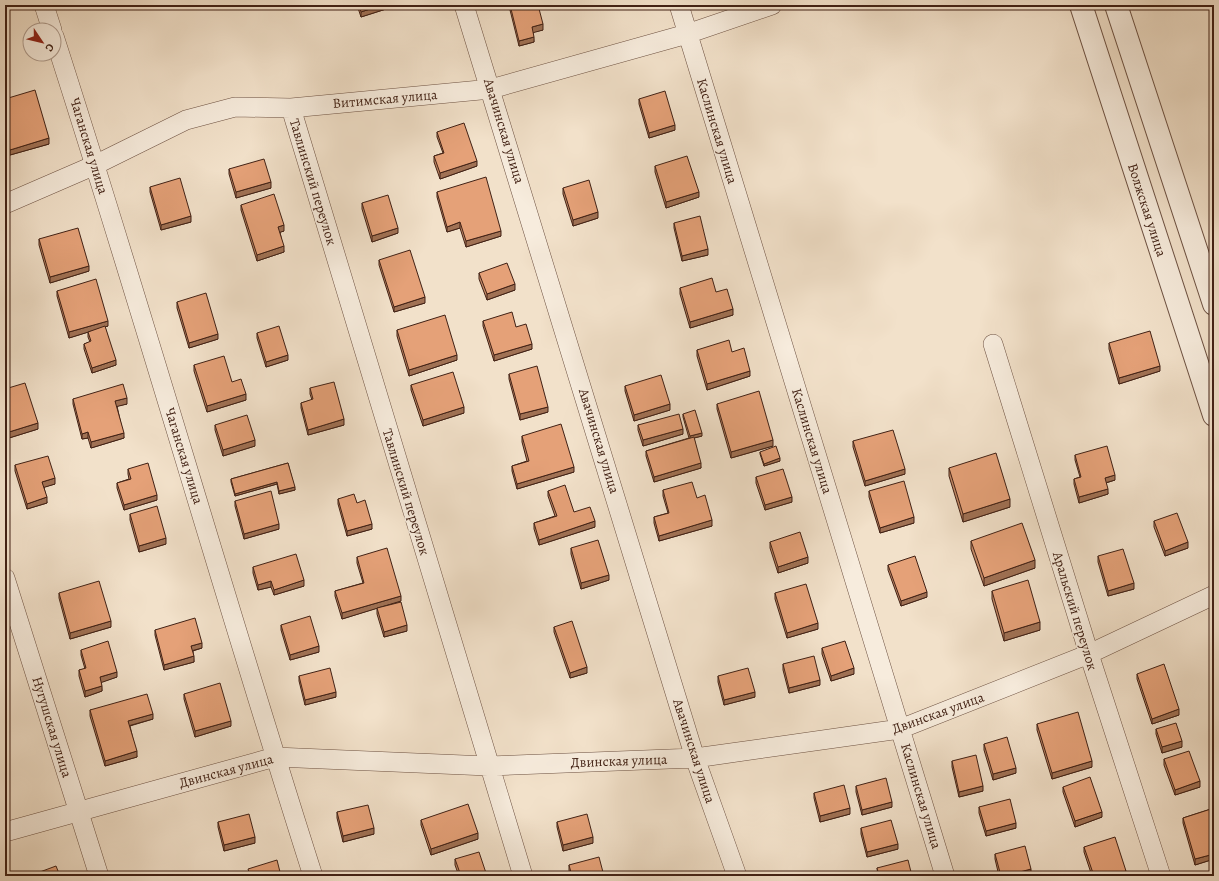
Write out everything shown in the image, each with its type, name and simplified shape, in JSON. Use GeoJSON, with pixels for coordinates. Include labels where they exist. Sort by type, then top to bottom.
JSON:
{"type":"FeatureCollection","features":[{"type":"Feature","properties":{"kind":"street"},"geometry":{"type":"LineString","coordinates":[[44,5],[49,22]]}},
{"type":"Feature","properties":{"kind":"street","name":"Авачинская улица"},"geometry":{"type":"LineString","coordinates":[[464,5],[492,89],[695,758],[737,876]]}},
{"type":"Feature","properties":{"kind":"street","name":"Каслинская улица"},"geometry":{"type":"LineString","coordinates":[[678,5],[945,876]]}},
{"type":"Feature","properties":{"kind":"street","name":"Витимская улица"},"geometry":{"type":"LineString","coordinates":[[5,204],[95,165],[186,120],[236,107],[291,108],[492,89],[688,34],[772,5]]}},
{"type":"Feature","properties":{"kind":"street","name":"Волжская улица"},"geometry":{"type":"LineString","coordinates":[[1081,5],[1214,415]]}},
{"type":"Feature","properties":{"kind":"street"},"geometry":{"type":"LineString","coordinates":[[1116,5],[1214,304]]}},
{"type":"Feature","properties":{"kind":"street","name":"Чаганская улица"},"geometry":{"type":"LineString","coordinates":[[62,61],[275,757],[313,876]]}},
{"type":"Feature","properties":{"kind":"street","name":"Тавлинский переулок"},"geometry":{"type":"LineString","coordinates":[[291,108],[522,876]]}},
{"type":"Feature","properties":{"kind":"street","name":"Аральский переулок"},"geometry":{"type":"LineString","coordinates":[[993,344],[1089,654],[1161,876]]}},
{"type":"Feature","properties":{"kind":"street","name":"Нугушская улица"},"geometry":{"type":"LineString","coordinates":[[5,578],[99,876]]}},
{"type":"Feature","properties":{"kind":"street","name":"Двинская улица"},"geometry":{"type":"LineString","coordinates":[[5,832],[275,757],[488,766],[695,758],[900,730],[1089,654],[1214,595]]}},
{"type":"Feature","properties":{"kind":"building"},"geometry":{"type":"Polygon","coordinates":[[[359,5],[382,5],[361,12],[359,5]]]}},
{"type":"Feature","properties":{"kind":"building"},"geometry":{"type":"Polygon","coordinates":[[[510,5],[538,5],[543,24],[532,27],[534,37],[519,41],[510,5]]]}},
{"type":"Feature","properties":{"kind":"building"},"geometry":{"type":"Polygon","coordinates":[[[35,90],[49,138],[10,150],[5,132],[5,99],[35,90]]]}},
{"type":"Feature","properties":{"kind":"building"},"geometry":{"type":"Polygon","coordinates":[[[665,91],[675,125],[649,133],[639,99],[665,91]]]}},
{"type":"Feature","properties":{"kind":"building"},"geometry":{"type":"Polygon","coordinates":[[[464,123],[477,161],[440,173],[434,156],[444,153],[437,132],[464,123]]]}},
{"type":"Feature","properties":{"kind":"building"},"geometry":{"type":"Polygon","coordinates":[[[687,156],[699,192],[666,202],[655,166],[687,156]]]}},
{"type":"Feature","properties":{"kind":"building"},"geometry":{"type":"Polygon","coordinates":[[[264,159],[271,182],[236,192],[229,169],[264,159]]]}},
{"type":"Feature","properties":{"kind":"building"},"geometry":{"type":"Polygon","coordinates":[[[486,177],[501,231],[466,241],[460,222],[447,227],[437,192],[486,177]]]}},
{"type":"Feature","properties":{"kind":"building"},"geometry":{"type":"Polygon","coordinates":[[[180,178],[191,216],[161,225],[150,187],[180,178]]]}},
{"type":"Feature","properties":{"kind":"building"},"geometry":{"type":"Polygon","coordinates":[[[589,180],[598,212],[573,220],[563,188],[589,180]]]}},
{"type":"Feature","properties":{"kind":"building"},"geometry":{"type":"Polygon","coordinates":[[[274,194],[284,225],[278,227],[284,246],[257,255],[241,205],[274,194]]]}},
{"type":"Feature","properties":{"kind":"building"},"geometry":{"type":"Polygon","coordinates":[[[388,195],[398,228],[372,236],[362,203],[388,195]]]}},
{"type":"Feature","properties":{"kind":"building"},"geometry":{"type":"Polygon","coordinates":[[[700,216],[708,249],[682,256],[674,223],[700,216]]]}},
{"type":"Feature","properties":{"kind":"building"},"geometry":{"type":"Polygon","coordinates":[[[78,228],[89,266],[50,277],[39,239],[78,228]]]}},
{"type":"Feature","properties":{"kind":"building"},"geometry":{"type":"Polygon","coordinates":[[[410,250],[425,297],[394,307],[379,260],[410,250]]]}},
{"type":"Feature","properties":{"kind":"building"},"geometry":{"type":"Polygon","coordinates":[[[507,263],[515,284],[487,294],[479,273],[507,263]]]}},
{"type":"Feature","properties":{"kind":"building"},"geometry":{"type":"Polygon","coordinates":[[[712,278],[716,292],[727,289],[733,309],[690,322],[680,288],[712,278]]]}},
{"type":"Feature","properties":{"kind":"building"},"geometry":{"type":"Polygon","coordinates":[[[96,279],[108,321],[69,332],[57,291],[96,279]]]}},
{"type":"Feature","properties":{"kind":"building"},"geometry":{"type":"Polygon","coordinates":[[[5,292],[9,307],[5,308],[5,292]]]}},
{"type":"Feature","properties":{"kind":"building"},"geometry":{"type":"Polygon","coordinates":[[[206,293],[218,334],[189,343],[177,302],[206,293]]]}},
{"type":"Feature","properties":{"kind":"building"},"geometry":{"type":"Polygon","coordinates":[[[512,312],[516,327],[526,324],[532,344],[494,355],[483,321],[512,312]]]}},
{"type":"Feature","properties":{"kind":"building"},"geometry":{"type":"Polygon","coordinates":[[[445,315],[457,355],[409,370],[397,330],[445,315]]]}},
{"type":"Feature","properties":{"kind":"building"},"geometry":{"type":"Polygon","coordinates":[[[105,326],[116,360],[92,368],[84,344],[91,341],[88,332],[105,326]]]}},
{"type":"Feature","properties":{"kind":"building"},"geometry":{"type":"Polygon","coordinates":[[[279,326],[288,355],[266,362],[257,333],[279,326]]]}},
{"type":"Feature","properties":{"kind":"building"},"geometry":{"type":"Polygon","coordinates":[[[1150,331],[1160,366],[1119,378],[1109,343],[1150,331]]]}},
{"type":"Feature","properties":{"kind":"building"},"geometry":{"type":"Polygon","coordinates":[[[729,340],[732,352],[744,348],[750,371],[707,384],[697,350],[729,340]]]}},
{"type":"Feature","properties":{"kind":"building"},"geometry":{"type":"Polygon","coordinates":[[[224,356],[232,382],[241,379],[246,394],[207,406],[194,365],[224,356]]]}},
{"type":"Feature","properties":{"kind":"building"},"geometry":{"type":"Polygon","coordinates":[[[537,366],[548,407],[520,414],[509,374],[537,366]]]}},
{"type":"Feature","properties":{"kind":"building"},"geometry":{"type":"Polygon","coordinates":[[[453,372],[464,407],[423,420],[411,385],[453,372]]]}},
{"type":"Feature","properties":{"kind":"building"},"geometry":{"type":"Polygon","coordinates":[[[661,375],[670,404],[634,415],[625,386],[661,375]]]}},
{"type":"Feature","properties":{"kind":"building"},"geometry":{"type":"Polygon","coordinates":[[[334,382],[344,419],[308,430],[301,403],[313,399],[310,388],[334,382]]]}},
{"type":"Feature","properties":{"kind":"building"},"geometry":{"type":"Polygon","coordinates":[[[25,383],[38,423],[9,432],[5,420],[5,389],[25,383]]]}},
{"type":"Feature","properties":{"kind":"building"},"geometry":{"type":"Polygon","coordinates":[[[123,384],[127,398],[115,401],[124,433],[91,442],[88,432],[82,434],[73,399],[123,384]]]}},
{"type":"Feature","properties":{"kind":"building"},"geometry":{"type":"Polygon","coordinates":[[[759,391],[773,440],[731,452],[717,404],[759,391]]]}},
{"type":"Feature","properties":{"kind":"building"},"geometry":{"type":"Polygon","coordinates":[[[695,410],[702,433],[690,436],[683,414],[695,410]]]}},
{"type":"Feature","properties":{"kind":"building"},"geometry":{"type":"Polygon","coordinates":[[[679,414],[683,429],[643,440],[638,425],[679,414]]]}},
{"type":"Feature","properties":{"kind":"building"},"geometry":{"type":"Polygon","coordinates":[[[247,415],[255,440],[223,450],[215,425],[247,415]]]}},
{"type":"Feature","properties":{"kind":"building"},"geometry":{"type":"Polygon","coordinates":[[[561,424],[574,467],[517,484],[512,466],[529,461],[522,436],[561,424]]]}},
{"type":"Feature","properties":{"kind":"building"},"geometry":{"type":"Polygon","coordinates":[[[893,430],[905,469],[865,481],[853,441],[893,430]]]}},
{"type":"Feature","properties":{"kind":"building"},"geometry":{"type":"Polygon","coordinates":[[[694,437],[701,463],[654,477],[646,451],[694,437]]]}},
{"type":"Feature","properties":{"kind":"building"},"geometry":{"type":"Polygon","coordinates":[[[776,446],[780,458],[764,464],[760,452],[776,446]]]}},
{"type":"Feature","properties":{"kind":"building"},"geometry":{"type":"Polygon","coordinates":[[[1107,446],[1115,475],[1105,478],[1108,489],[1079,497],[1074,479],[1081,477],[1075,455],[1107,446]]]}},
{"type":"Feature","properties":{"kind":"building"},"geometry":{"type":"Polygon","coordinates":[[[996,453],[1010,499],[963,514],[949,468],[996,453]]]}},
{"type":"Feature","properties":{"kind":"building"},"geometry":{"type":"Polygon","coordinates":[[[48,456],[55,478],[42,482],[47,497],[27,504],[15,465],[48,456]]]}},
{"type":"Feature","properties":{"kind":"building"},"geometry":{"type":"Polygon","coordinates":[[[148,463],[157,495],[124,505],[117,483],[131,479],[128,469],[148,463]]]}},
{"type":"Feature","properties":{"kind":"building"},"geometry":{"type":"Polygon","coordinates":[[[288,463],[295,487],[279,491],[277,482],[235,494],[231,479],[288,463]]]}},
{"type":"Feature","properties":{"kind":"building"},"geometry":{"type":"Polygon","coordinates":[[[783,469],[792,497],[765,505],[756,477],[783,469]]]}},
{"type":"Feature","properties":{"kind":"building"},"geometry":{"type":"Polygon","coordinates":[[[904,481],[914,517],[880,528],[869,491],[904,481]]]}},
{"type":"Feature","properties":{"kind":"building"},"geometry":{"type":"Polygon","coordinates":[[[692,482],[697,498],[705,495],[712,520],[659,536],[654,517],[669,513],[663,490],[692,482]]]}},
{"type":"Feature","properties":{"kind":"building"},"geometry":{"type":"Polygon","coordinates":[[[565,485],[574,512],[590,507],[595,521],[539,540],[534,523],[557,516],[548,491],[565,485]]]}},
{"type":"Feature","properties":{"kind":"building"},"geometry":{"type":"Polygon","coordinates":[[[271,491],[279,524],[244,534],[235,501],[271,491]]]}},
{"type":"Feature","properties":{"kind":"building"},"geometry":{"type":"Polygon","coordinates":[[[354,494],[357,503],[365,500],[372,524],[347,531],[338,499],[354,494]]]}},
{"type":"Feature","properties":{"kind":"building"},"geometry":{"type":"Polygon","coordinates":[[[157,506],[166,538],[139,546],[130,514],[157,506]]]}},
{"type":"Feature","properties":{"kind":"building"},"geometry":{"type":"Polygon","coordinates":[[[1177,513],[1188,542],[1165,551],[1154,521],[1177,513]]]}},
{"type":"Feature","properties":{"kind":"building"},"geometry":{"type":"Polygon","coordinates":[[[1022,523],[1035,560],[984,578],[971,541],[1022,523]]]}},
{"type":"Feature","properties":{"kind":"building"},"geometry":{"type":"Polygon","coordinates":[[[800,532],[808,557],[778,567],[770,542],[800,532]]]}},
{"type":"Feature","properties":{"kind":"building"},"geometry":{"type":"Polygon","coordinates":[[[598,540],[609,575],[581,583],[571,548],[598,540]]]}},
{"type":"Feature","properties":{"kind":"building"},"geometry":{"type":"Polygon","coordinates":[[[387,548],[401,596],[342,613],[335,591],[364,583],[357,557],[387,548]]]}},
{"type":"Feature","properties":{"kind":"building"},"geometry":{"type":"Polygon","coordinates":[[[1123,549],[1134,583],[1108,591],[1098,556],[1123,549]]]}},
{"type":"Feature","properties":{"kind":"building"},"geometry":{"type":"Polygon","coordinates":[[[296,554],[304,580],[274,590],[271,581],[258,585],[253,567],[296,554]]]}},
{"type":"Feature","properties":{"kind":"building"},"geometry":{"type":"Polygon","coordinates":[[[915,556],[927,592],[901,601],[888,565],[915,556]]]}},
{"type":"Feature","properties":{"kind":"building"},"geometry":{"type":"Polygon","coordinates":[[[1028,580],[1040,622],[1004,633],[992,591],[1028,580]]]}},
{"type":"Feature","properties":{"kind":"building"},"geometry":{"type":"Polygon","coordinates":[[[99,581],[111,621],[70,633],[59,593],[99,581]]]}},
{"type":"Feature","properties":{"kind":"building"},"geometry":{"type":"Polygon","coordinates":[[[806,584],[818,623],[787,633],[775,593],[806,584]]]}},
{"type":"Feature","properties":{"kind":"building"},"geometry":{"type":"Polygon","coordinates":[[[401,602],[407,625],[384,632],[377,608],[401,602]]]}},
{"type":"Feature","properties":{"kind":"building"},"geometry":{"type":"Polygon","coordinates":[[[310,616],[319,646],[290,655],[281,625],[310,616]]]}},
{"type":"Feature","properties":{"kind":"building"},"geometry":{"type":"Polygon","coordinates":[[[195,618],[202,643],[191,646],[194,656],[164,665],[155,630],[195,618]]]}},
{"type":"Feature","properties":{"kind":"building"},"geometry":{"type":"Polygon","coordinates":[[[572,621],[587,667],[570,673],[554,627],[572,621]]]}},
{"type":"Feature","properties":{"kind":"building"},"geometry":{"type":"Polygon","coordinates":[[[108,641],[117,672],[100,677],[102,686],[85,691],[79,670],[86,668],[81,650],[108,641]]]}},
{"type":"Feature","properties":{"kind":"building"},"geometry":{"type":"Polygon","coordinates":[[[845,641],[854,668],[831,676],[822,648],[845,641]]]}},
{"type":"Feature","properties":{"kind":"building"},"geometry":{"type":"Polygon","coordinates":[[[814,656],[820,680],[789,688],[783,664],[814,656]]]}},
{"type":"Feature","properties":{"kind":"building"},"geometry":{"type":"Polygon","coordinates":[[[1164,664],[1179,709],[1152,719],[1137,674],[1164,664]]]}},
{"type":"Feature","properties":{"kind":"building"},"geometry":{"type":"Polygon","coordinates":[[[330,668],[336,692],[305,700],[299,676],[330,668]]]}},
{"type":"Feature","properties":{"kind":"building"},"geometry":{"type":"Polygon","coordinates":[[[748,668],[755,692],[724,700],[718,676],[748,668]]]}},
{"type":"Feature","properties":{"kind":"building"},"geometry":{"type":"Polygon","coordinates":[[[220,683],[231,721],[195,731],[184,694],[220,683]]]}},
{"type":"Feature","properties":{"kind":"building"},"geometry":{"type":"Polygon","coordinates":[[[147,694],[153,714],[128,721],[137,751],[105,761],[90,710],[147,694]]]}},
{"type":"Feature","properties":{"kind":"building"},"geometry":{"type":"Polygon","coordinates":[[[1078,712],[1092,761],[1052,773],[1037,724],[1078,712]]]}},
{"type":"Feature","properties":{"kind":"building"},"geometry":{"type":"Polygon","coordinates":[[[1176,723],[1182,741],[1162,747],[1156,729],[1176,723]]]}},
{"type":"Feature","properties":{"kind":"building"},"geometry":{"type":"Polygon","coordinates":[[[1007,737],[1016,768],[993,774],[984,744],[1007,737]]]}},
{"type":"Feature","properties":{"kind":"building"},"geometry":{"type":"Polygon","coordinates":[[[1189,751],[1200,781],[1175,790],[1164,759],[1189,751]]]}},
{"type":"Feature","properties":{"kind":"building"},"geometry":{"type":"Polygon","coordinates":[[[976,755],[983,786],[959,792],[952,761],[976,755]]]}},
{"type":"Feature","properties":{"kind":"building"},"geometry":{"type":"Polygon","coordinates":[[[1090,777],[1102,812],[1075,821],[1063,787],[1090,777]]]}},
{"type":"Feature","properties":{"kind":"building"},"geometry":{"type":"Polygon","coordinates":[[[886,778],[892,802],[862,810],[856,786],[886,778]]]}},
{"type":"Feature","properties":{"kind":"building"},"geometry":{"type":"Polygon","coordinates":[[[844,785],[850,808],[820,816],[814,793],[844,785]]]}},
{"type":"Feature","properties":{"kind":"building"},"geometry":{"type":"Polygon","coordinates":[[[1010,799],[1016,823],[986,831],[979,807],[1010,799]]]}},
{"type":"Feature","properties":{"kind":"building"},"geometry":{"type":"Polygon","coordinates":[[[468,804],[478,833],[431,849],[421,820],[468,804]]]}},
{"type":"Feature","properties":{"kind":"building"},"geometry":{"type":"Polygon","coordinates":[[[368,805],[374,828],[343,836],[337,812],[368,805]]]}},
{"type":"Feature","properties":{"kind":"building"},"geometry":{"type":"Polygon","coordinates":[[[1214,808],[1214,854],[1195,859],[1183,818],[1214,808]]]}},
{"type":"Feature","properties":{"kind":"building"},"geometry":{"type":"Polygon","coordinates":[[[249,814],[255,837],[224,845],[218,822],[249,814]]]}},
{"type":"Feature","properties":{"kind":"building"},"geometry":{"type":"Polygon","coordinates":[[[587,814],[593,837],[563,845],[557,822],[587,814]]]}},
{"type":"Feature","properties":{"kind":"building"},"geometry":{"type":"Polygon","coordinates":[[[891,820],[898,844],[867,852],[861,828],[891,820]]]}},
{"type":"Feature","properties":{"kind":"building"},"geometry":{"type":"Polygon","coordinates":[[[1115,837],[1126,871],[1109,876],[1094,876],[1084,847],[1115,837]]]}},
{"type":"Feature","properties":{"kind":"building"},"geometry":{"type":"Polygon","coordinates":[[[1025,846],[1031,869],[1001,876],[995,854],[1025,846]]]}},
{"type":"Feature","properties":{"kind":"building"},"geometry":{"type":"Polygon","coordinates":[[[479,852],[487,876],[461,876],[455,859],[479,852]]]}},
{"type":"Feature","properties":{"kind":"building"},"geometry":{"type":"Polygon","coordinates":[[[599,857],[604,876],[572,876],[569,865],[599,857]]]}},
{"type":"Feature","properties":{"kind":"building"},"geometry":{"type":"Polygon","coordinates":[[[277,860],[281,876],[250,876],[248,869],[277,860]]]}},
{"type":"Feature","properties":{"kind":"building"},"geometry":{"type":"Polygon","coordinates":[[[908,860],[912,876],[879,876],[877,868],[908,860]]]}},
{"type":"Feature","properties":{"kind":"building"},"geometry":{"type":"Polygon","coordinates":[[[56,866],[60,876],[29,876],[56,866]]]}}]}
